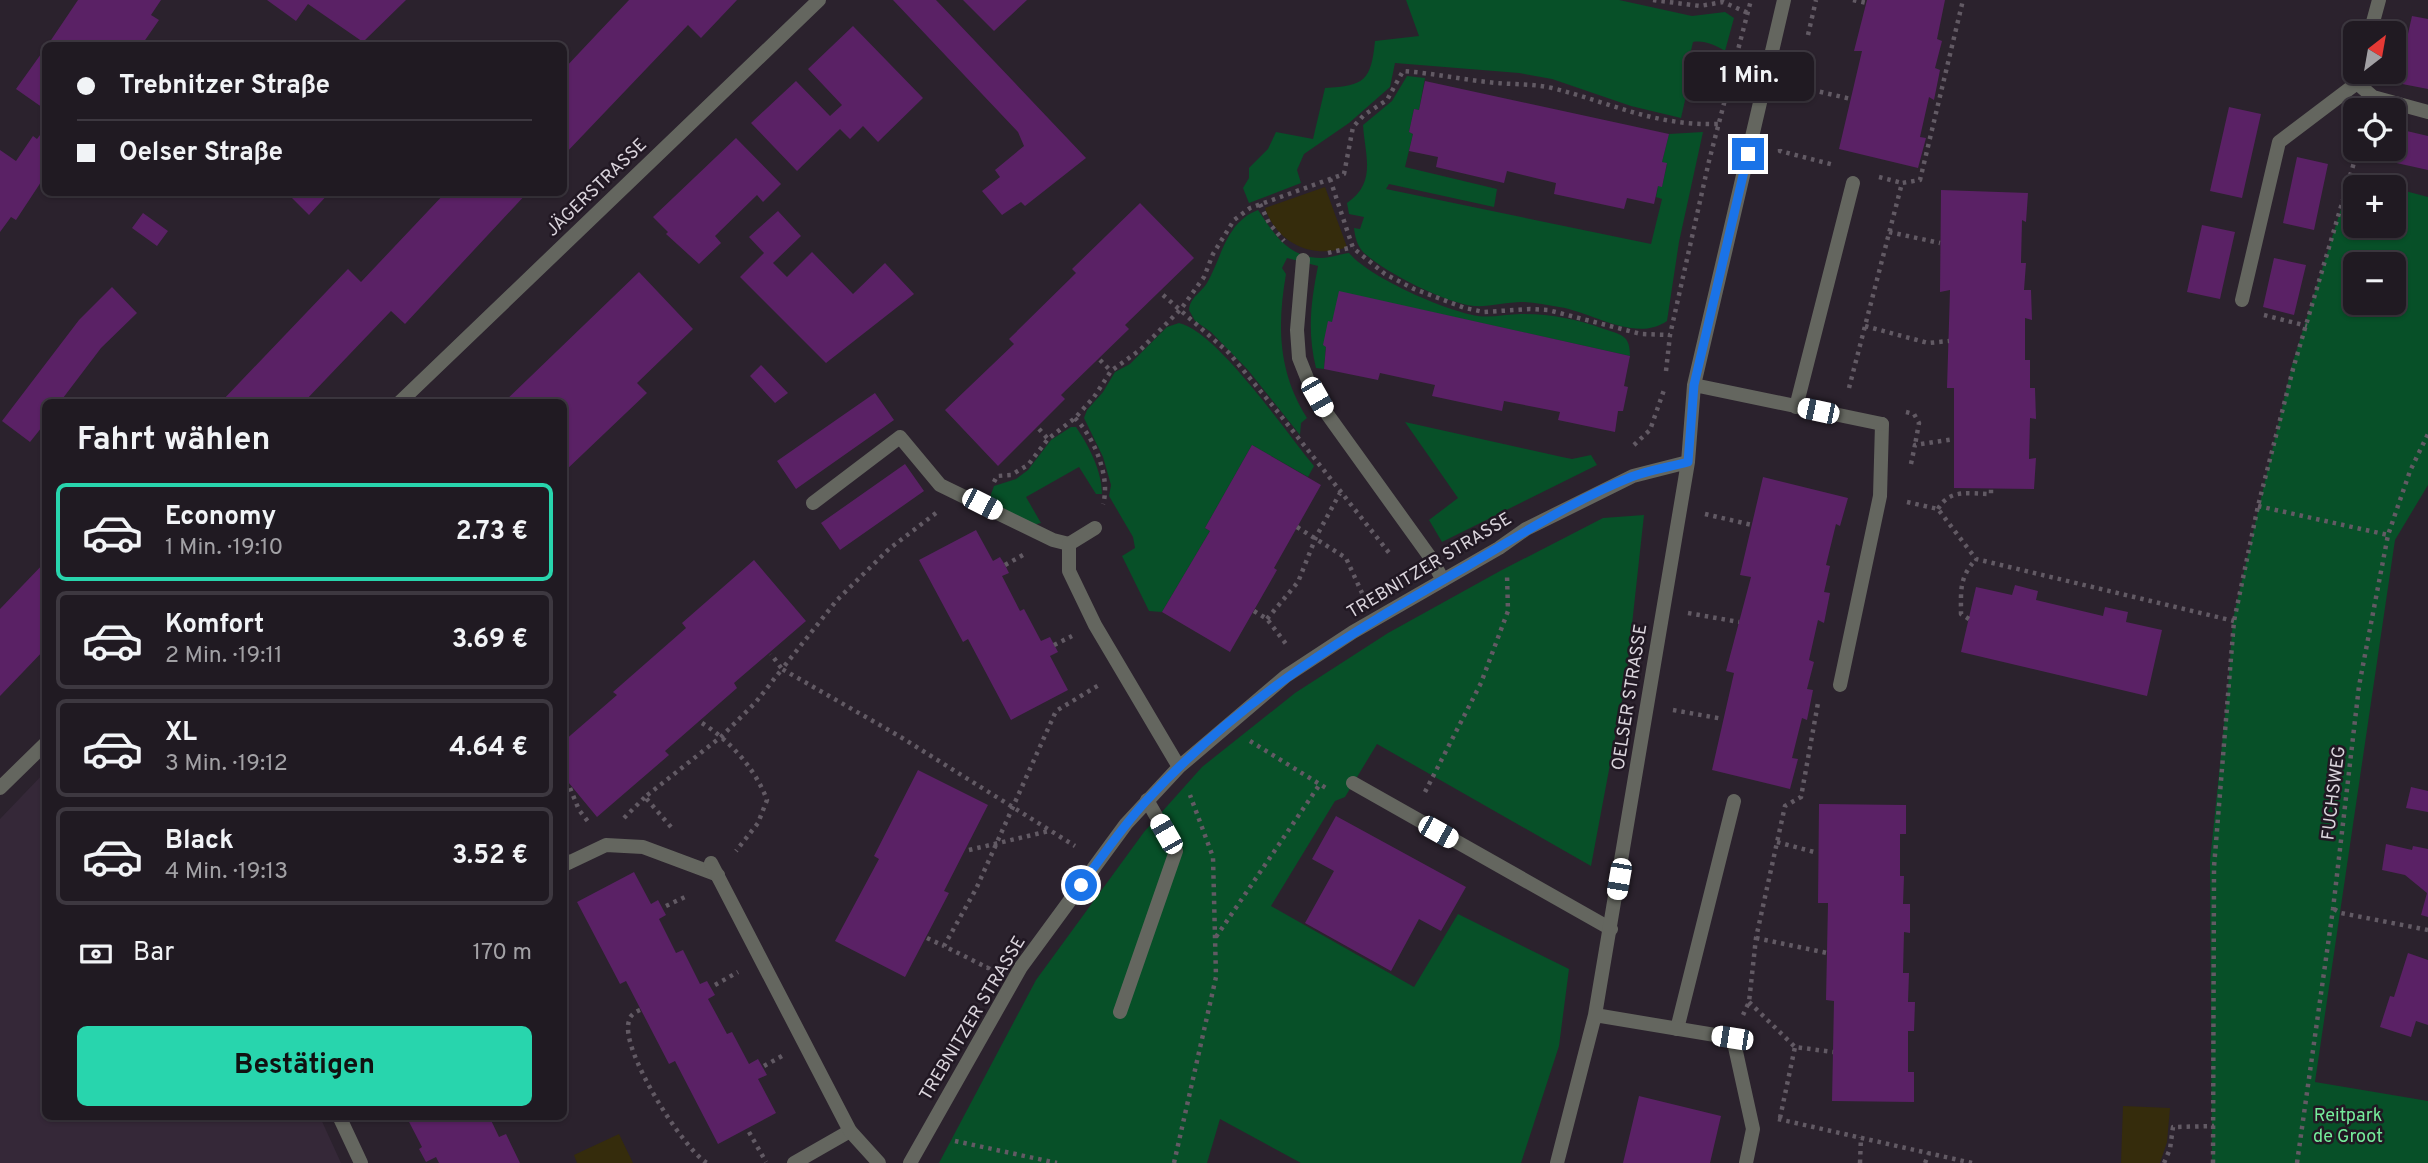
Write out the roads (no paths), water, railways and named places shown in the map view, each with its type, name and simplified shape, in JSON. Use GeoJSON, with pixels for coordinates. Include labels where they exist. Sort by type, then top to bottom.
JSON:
{"type":"FeatureCollection","features":[{"type":"Feature","properties":{"kind":"street","name":"JÄGERSTRASSE"},"geometry":{"type":"LineString","coordinates":[[403,399],[819,0]]}},
{"type":"Feature","properties":{"kind":"street","name":"OELSER STRASSE"},"geometry":{"type":"LineString","coordinates":[[1557,1163],[1595,1015],[1611,929],[1688,462],[1694,385],[1784,0]]}},
{"type":"Feature","properties":{"kind":"street"},"geometry":{"type":"LineString","coordinates":[[2373,21],[2379,0]]}},
{"type":"Feature","properties":{"kind":"street"},"geometry":{"type":"LineString","coordinates":[[2279,142],[2350,84]]}},
{"type":"Feature","properties":{"kind":"street"},"geometry":{"type":"LineString","coordinates":[[2364,84],[2373,97],[2428,112]]}},
{"type":"Feature","properties":{"kind":"street"},"geometry":{"type":"LineString","coordinates":[[2242,300],[2283,123]]}},
{"type":"Feature","properties":{"kind":"street"},"geometry":{"type":"LineString","coordinates":[[1796,407],[1853,183]]}},
{"type":"Feature","properties":{"kind":"street"},"geometry":{"type":"LineString","coordinates":[[1303,260],[1297,330],[1299,358],[1309,383],[1325,411],[1430,557],[1443,580]]}},
{"type":"Feature","properties":{"kind":"street"},"geometry":{"type":"LineString","coordinates":[[1694,385],[1882,424],[1879,504],[1840,685]]}},
{"type":"Feature","properties":{"kind":"street"},"geometry":{"type":"LineString","coordinates":[[813,503],[900,436],[940,485],[1053,540],[1069,544],[1095,528]]}},
{"type":"Feature","properties":{"kind":"street","name":"TREBNITZER STRASSE"},"geometry":{"type":"LineString","coordinates":[[910,1163],[1021,967],[1126,824],[1180,767],[1286,676],[1353,632],[1499,548],[1526,529],[1633,476],[1688,462]]}},
{"type":"Feature","properties":{"kind":"street"},"geometry":{"type":"LineString","coordinates":[[1069,544],[1069,571],[1122,673],[1180,767]]}},
{"type":"Feature","properties":{"kind":"street"},"geometry":{"type":"LineString","coordinates":[[0,788],[42,747]]}},
{"type":"Feature","properties":{"kind":"street"},"geometry":{"type":"LineString","coordinates":[[1353,783],[1611,929]]}},
{"type":"Feature","properties":{"kind":"street"},"geometry":{"type":"LineString","coordinates":[[1120,1012],[1176,851],[1147,800]]}},
{"type":"Feature","properties":{"kind":"street"},"geometry":{"type":"LineString","coordinates":[[1677,1029],[1734,801]]}},
{"type":"Feature","properties":{"kind":"street"},"geometry":{"type":"LineString","coordinates":[[567,864],[606,845],[643,848],[714,869],[850,1131],[879,1163]]}},
{"type":"Feature","properties":{"kind":"street"},"geometry":{"type":"LineString","coordinates":[[1595,1015],[1732,1038],[1753,1129],[1746,1163]]}},
{"type":"Feature","properties":{"kind":"street"},"geometry":{"type":"LineString","coordinates":[[341,1120],[360,1163]]}},
{"type":"Feature","properties":{"kind":"street"},"geometry":{"type":"LineString","coordinates":[[794,1163],[850,1131]]}},
{"type":"Feature","properties":{"kind":"park label","name":"Reitpark de Groot"},"geometry":{"type":"Point","coordinates":[2348,1125]}}]}
